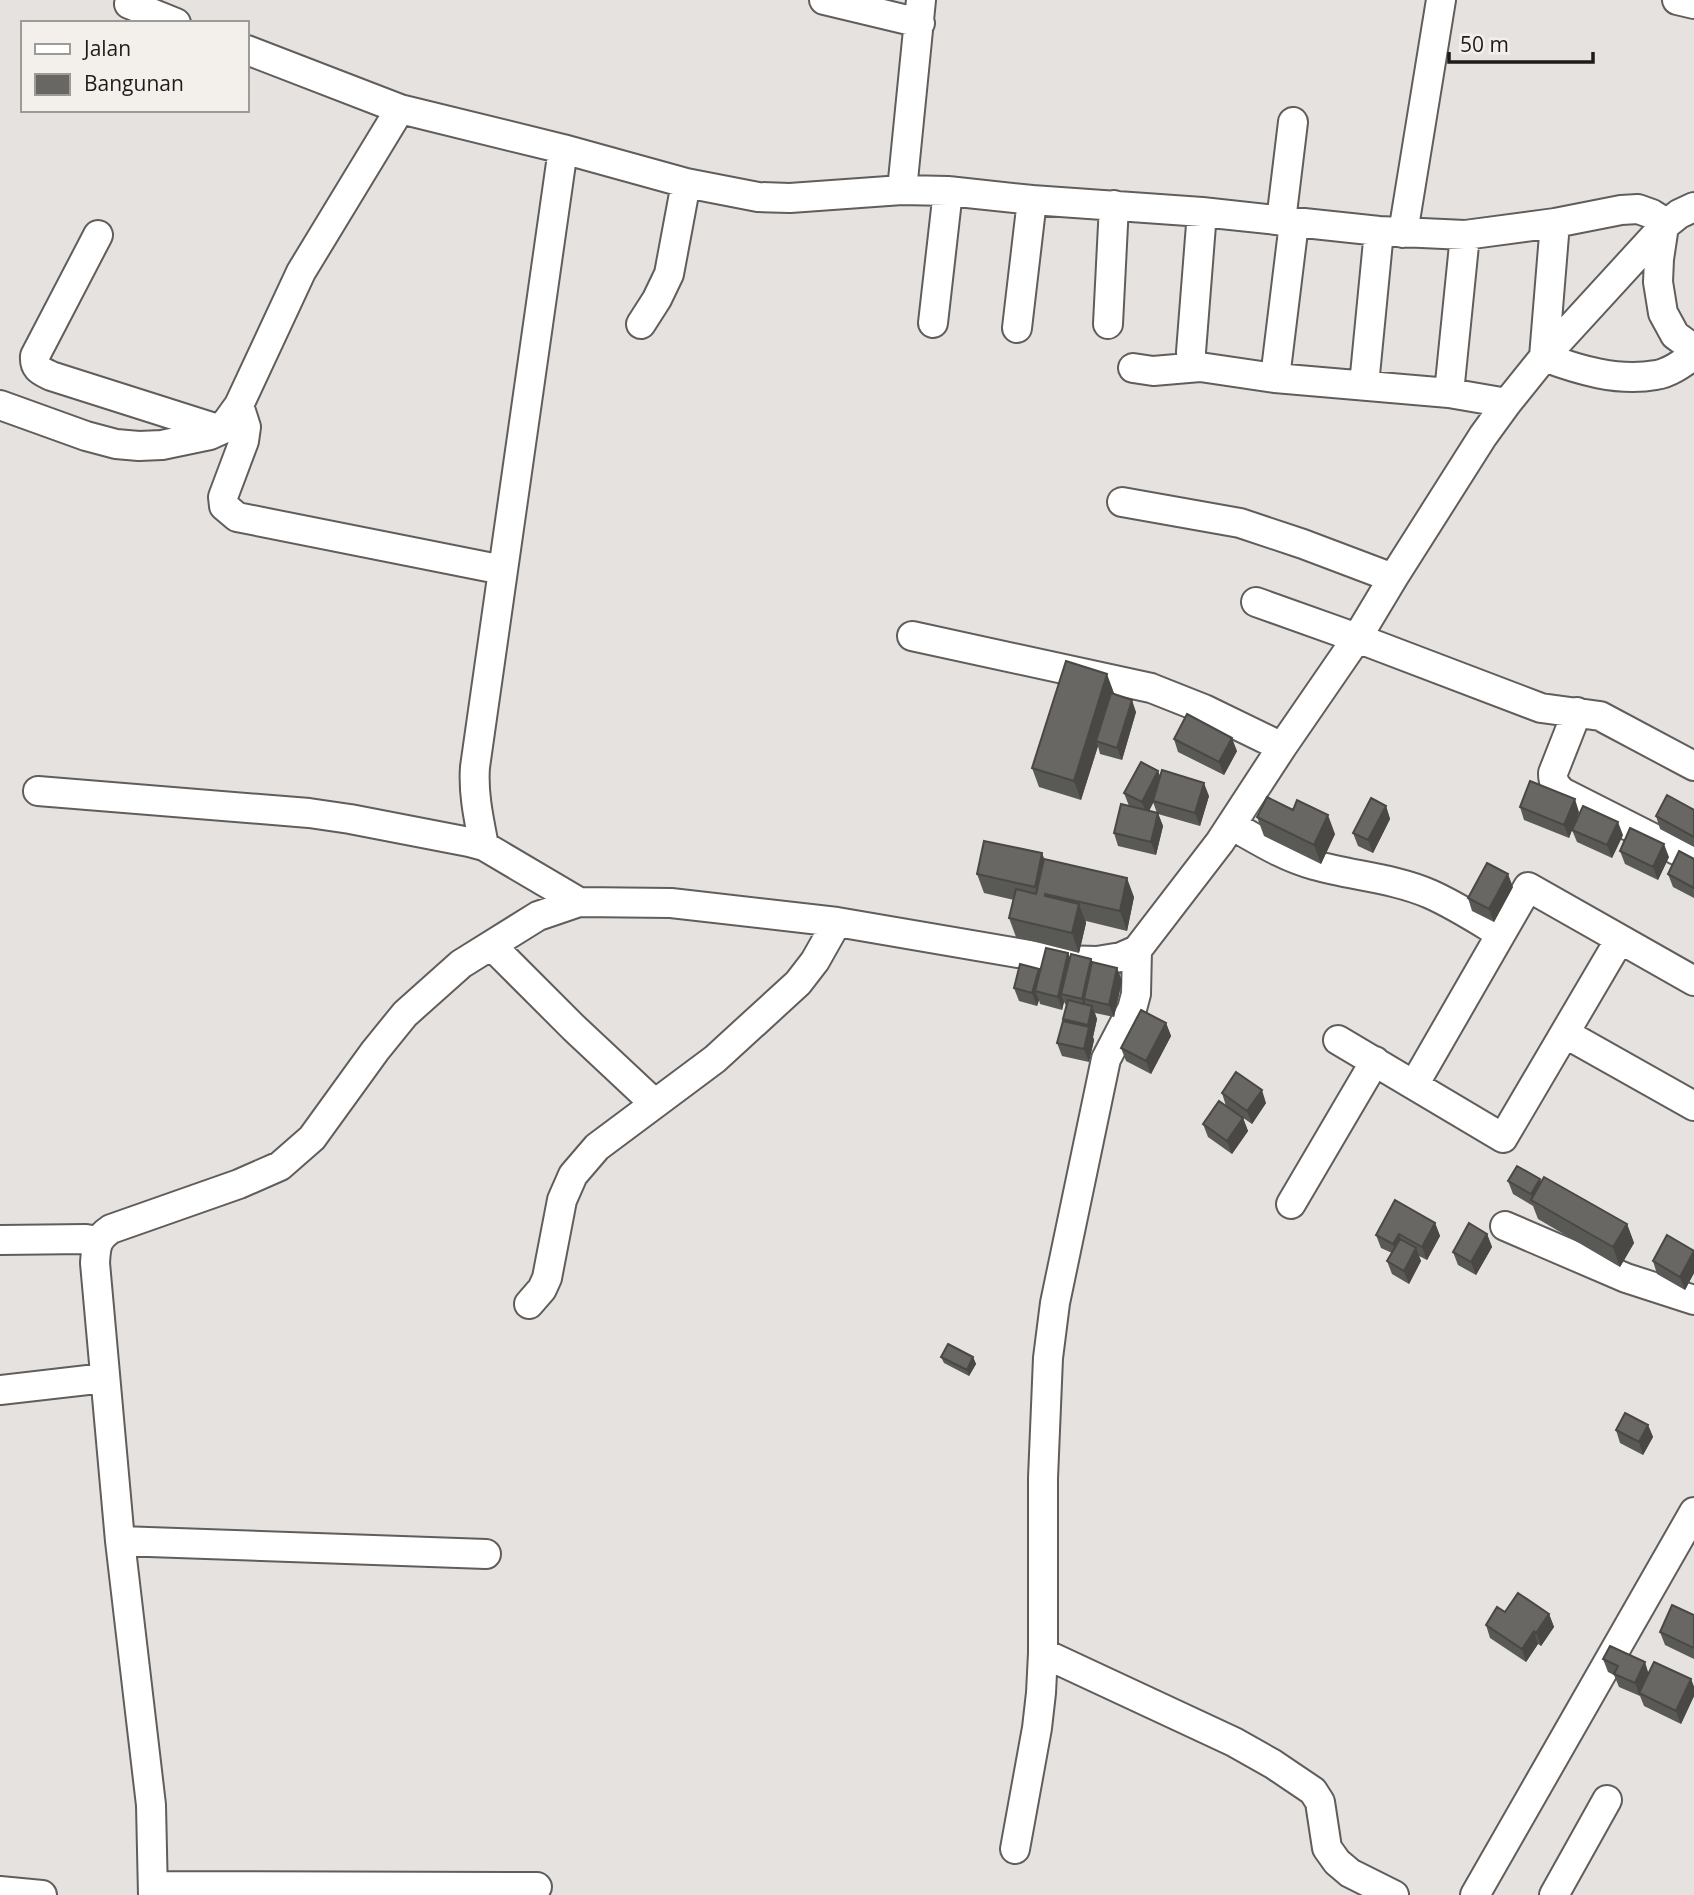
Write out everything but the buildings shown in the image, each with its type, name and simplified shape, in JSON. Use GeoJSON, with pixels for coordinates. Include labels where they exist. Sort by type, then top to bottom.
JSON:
{"type":"FeatureCollection","features":[{"type":"Feature","properties":{"kind":"street"},"geometry":{"type":"LineString","coordinates":[[824,0],[920,11],[902,190]]}},
{"type":"Feature","properties":{"kind":"street"},"geometry":{"type":"LineString","coordinates":[[1364,385],[1391,232],[1441,0]]}},
{"type":"Feature","properties":{"kind":"street"},"geometry":{"type":"LineString","coordinates":[[1677,0],[1694,4]]}},
{"type":"Feature","properties":{"kind":"street"},"geometry":{"type":"LineString","coordinates":[[129,4],[171,21]]}},
{"type":"Feature","properties":{"kind":"street"},"geometry":{"type":"LineString","coordinates":[[248,50],[400,109],[564,149],[686,183],[758,197],[790,198],[902,190],[948,191],[1202,212],[1391,232],[1465,234],[1638,209],[1660,219],[1664,226],[1658,282],[1663,313],[1675,335],[1694,349]]}},
{"type":"Feature","properties":{"kind":"street"},"geometry":{"type":"LineString","coordinates":[[0,405],[86,436],[127,445],[162,445],[210,436],[221,430],[239,405],[302,272],[400,109]]}},
{"type":"Feature","properties":{"kind":"street"},"geometry":{"type":"LineString","coordinates":[[1275,378],[1293,122]]}},
{"type":"Feature","properties":{"kind":"street"},"geometry":{"type":"LineString","coordinates":[[484,846],[475,801],[475,767],[564,149]]}},
{"type":"Feature","properties":{"kind":"street"},"geometry":{"type":"LineString","coordinates":[[641,324],[669,274],[686,183]]}},
{"type":"Feature","properties":{"kind":"street"},"geometry":{"type":"LineString","coordinates":[[933,323],[948,191]]}},
{"type":"Feature","properties":{"kind":"street"},"geometry":{"type":"LineString","coordinates":[[1017,328],[1032,200]]}},
{"type":"Feature","properties":{"kind":"street"},"geometry":{"type":"LineString","coordinates":[[1108,324],[1114,205]]}},
{"type":"Feature","properties":{"kind":"street"},"geometry":{"type":"LineString","coordinates":[[537,1887],[153,1891],[151,1805],[120,1541],[95,1263],[98,1241],[111,1229],[239,1184],[280,1166],[312,1138],[405,1014],[461,964],[538,916],[579,902],[671,903],[837,922],[1059,960],[1097,961],[1121,957],[1137,950],[1231,825],[1357,638],[1507,402],[1544,357],[1664,226],[1679,214],[1694,207]]}},
{"type":"Feature","properties":{"kind":"street"},"geometry":{"type":"LineString","coordinates":[[1192,367],[1202,212]]}},
{"type":"Feature","properties":{"kind":"street"},"geometry":{"type":"LineString","coordinates":[[1544,357],[1555,223]]}},
{"type":"Feature","properties":{"kind":"street"},"geometry":{"type":"LineString","coordinates":[[1449,393],[1465,234]]}},
{"type":"Feature","properties":{"kind":"street"},"geometry":{"type":"LineString","coordinates":[[98,235],[35,356],[35,366],[51,376],[221,430]]}},
{"type":"Feature","properties":{"kind":"street"},"geometry":{"type":"LineString","coordinates":[[1544,357],[1569,367],[1623,377],[1657,375],[1679,366],[1694,355]]}},
{"type":"Feature","properties":{"kind":"street"},"geometry":{"type":"LineString","coordinates":[[1133,369],[1153,371],[1192,367],[1275,378],[1449,393],[1507,402]]}},
{"type":"Feature","properties":{"kind":"street"},"geometry":{"type":"LineString","coordinates":[[239,405],[246,427],[244,441],[223,497],[224,506],[230,513],[237,517],[503,570]]}},
{"type":"Feature","properties":{"kind":"street"},"geometry":{"type":"LineString","coordinates":[[1122,502],[1240,523],[1393,578]]}},
{"type":"Feature","properties":{"kind":"street"},"geometry":{"type":"LineString","coordinates":[[1256,602],[1541,708],[1600,716],[1694,766]]}},
{"type":"Feature","properties":{"kind":"street"},"geometry":{"type":"LineString","coordinates":[[912,636],[1152,688],[1204,709],[1282,747]]}},
{"type":"Feature","properties":{"kind":"street"},"geometry":{"type":"LineString","coordinates":[[1577,712],[1553,773],[1555,786],[1694,859]]}},
{"type":"Feature","properties":{"kind":"street"},"geometry":{"type":"LineString","coordinates":[[38,791],[309,813],[469,842],[484,846],[579,902]]}},
{"type":"Feature","properties":{"kind":"street"},"geometry":{"type":"LineString","coordinates":[[1231,825],[1295,859],[1386,879],[1430,894],[1501,934]]}},
{"type":"Feature","properties":{"kind":"street"},"geometry":{"type":"LineString","coordinates":[[1414,1085],[1528,887],[1694,981]]}},
{"type":"Feature","properties":{"kind":"street"},"geometry":{"type":"LineString","coordinates":[[529,1304],[542,1289],[547,1278],[562,1200],[573,1175],[597,1147],[715,1059],[798,983],[815,961],[837,922]]}},
{"type":"Feature","properties":{"kind":"street"},"geometry":{"type":"LineString","coordinates":[[1338,1040],[1503,1138],[1620,939]]}},
{"type":"Feature","properties":{"kind":"street"},"geometry":{"type":"LineString","coordinates":[[492,946],[654,1103]]}},
{"type":"Feature","properties":{"kind":"street"},"geometry":{"type":"LineString","coordinates":[[1015,1849],[1037,1728],[1043,1653],[1043,1478],[1048,1358],[1055,1303],[1106,1059],[1132,1009],[1136,994],[1137,950]]}},
{"type":"Feature","properties":{"kind":"street"},"geometry":{"type":"LineString","coordinates":[[1566,1034],[1694,1105]]}},
{"type":"Feature","properties":{"kind":"street"},"geometry":{"type":"LineString","coordinates":[[1291,1204],[1375,1061]]}},
{"type":"Feature","properties":{"kind":"street"},"geometry":{"type":"LineString","coordinates":[[1506,1226],[1626,1278],[1694,1300]]}},
{"type":"Feature","properties":{"kind":"street"},"geometry":{"type":"LineString","coordinates":[[0,1240],[98,1241]]}},
{"type":"Feature","properties":{"kind":"street"},"geometry":{"type":"LineString","coordinates":[[0,1390],[105,1378]]}},
{"type":"Feature","properties":{"kind":"street"},"geometry":{"type":"LineString","coordinates":[[1475,1895],[1694,1512]]}},
{"type":"Feature","properties":{"kind":"street"},"geometry":{"type":"LineString","coordinates":[[120,1541],[486,1554]]}},
{"type":"Feature","properties":{"kind":"street"},"geometry":{"type":"LineString","coordinates":[[1043,1653],[1234,1742],[1313,1791],[1320,1802],[1327,1849],[1337,1862],[1350,1873],[1394,1895]]}},
{"type":"Feature","properties":{"kind":"street"},"geometry":{"type":"LineString","coordinates":[[1554,1895],[1607,1800]]}},
{"type":"Feature","properties":{"kind":"street"},"geometry":{"type":"LineString","coordinates":[[0,1891],[42,1895]]}}]}
